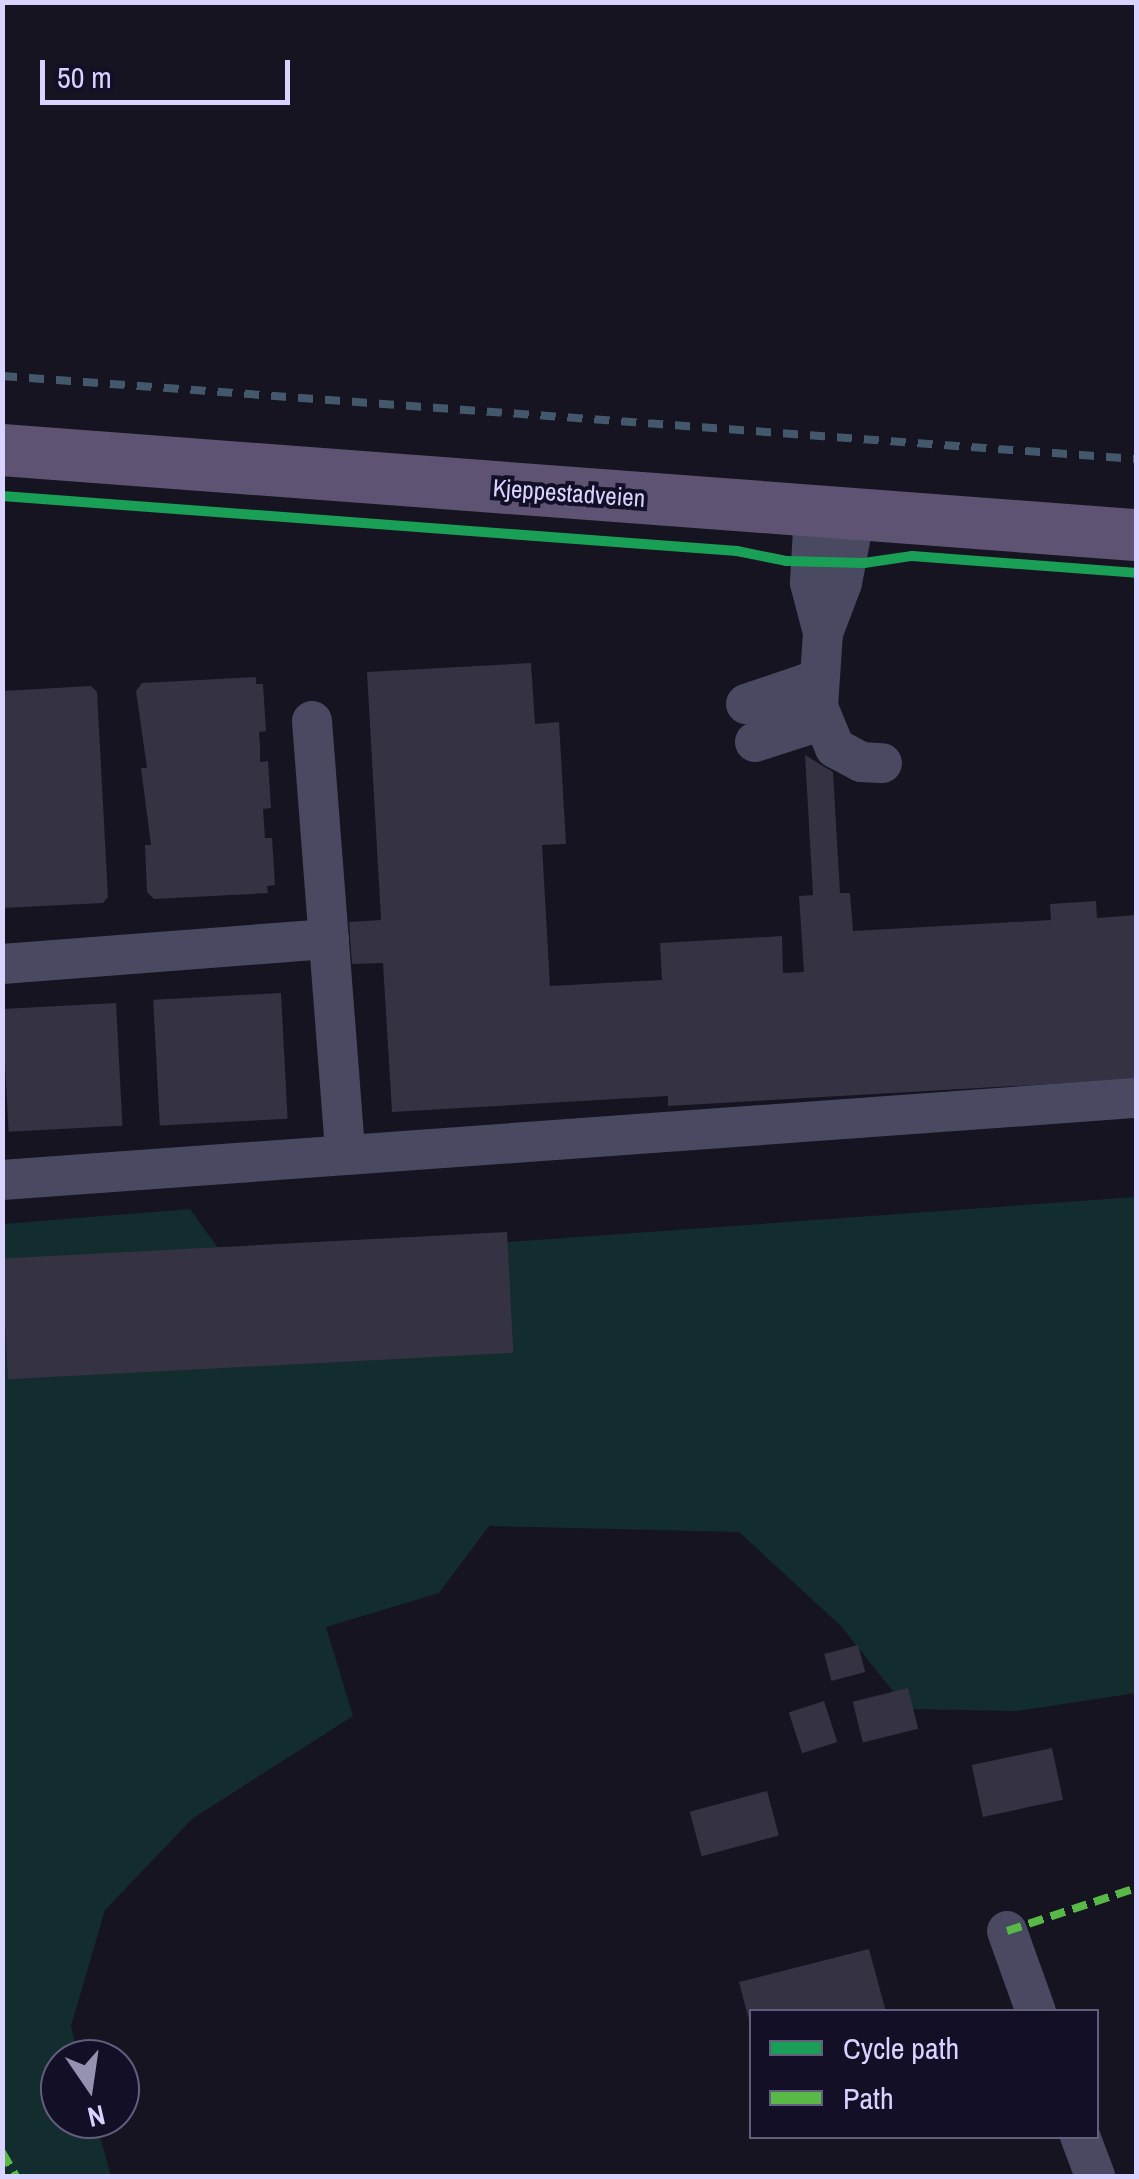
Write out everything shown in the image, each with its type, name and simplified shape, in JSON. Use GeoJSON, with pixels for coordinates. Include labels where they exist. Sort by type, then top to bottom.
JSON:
{"type":"FeatureCollection","features":[{"type":"Feature","properties":{"kind":"main road","name":"Kjeppestadveien"},"geometry":{"type":"LineString","coordinates":[[2,450],[1136,535]]}},
{"type":"Feature","properties":{"kind":"street"},"geometry":{"type":"LineString","coordinates":[[834,513],[842,583],[823,633],[820,679],[824,720],[835,748],[862,762],[882,763]]}},
{"type":"Feature","properties":{"kind":"street"},"geometry":{"type":"LineString","coordinates":[[820,679],[750,723],[824,720]]}},
{"type":"Feature","properties":{"kind":"street"},"geometry":{"type":"LineString","coordinates":[[312,721],[345,1151]]}},
{"type":"Feature","properties":{"kind":"street"},"geometry":{"type":"LineString","coordinates":[[2,964],[328,939]]}},
{"type":"Feature","properties":{"kind":"street"},"geometry":{"type":"LineString","coordinates":[[2,1180],[345,1151],[1136,1098]]}},
{"type":"Feature","properties":{"kind":"street"},"geometry":{"type":"LineString","coordinates":[[1007,1931],[1035,2009]]}},
{"type":"Feature","properties":{"kind":"street"},"geometry":{"type":"LineString","coordinates":[[1081,2139],[1094,2176]]}},
{"type":"Feature","properties":{"kind":"green space"},"geometry":{"type":"Polygon","coordinates":[[[1136,1197],[1136,1693],[1017,1711],[907,1709],[841,1626],[739,1532],[489,1526],[439,1593],[326,1627],[353,1716],[192,1819],[105,1910],[71,2026],[74,2039],[40,2039],[40,2139],[101,2139],[111,2176],[3,2176],[3,1224],[190,1209],[228,1262],[1136,1197]]]}},
{"type":"Feature","properties":{"kind":"building"},"geometry":{"type":"Polygon","coordinates":[[[531,663],[535,724],[559,722],[566,844],[542,845],[550,986],[662,980],[660,943],[782,936],[783,973],[804,972],[799,896],[813,895],[805,755],[833,772],[840,893],[850,893],[853,931],[1051,920],[1050,904],[1096,901],[1097,918],[1136,915],[1136,1079],[668,1106],[668,1096],[392,1112],[383,963],[352,964],[349,922],[381,920],[367,672],[531,663]]]}},
{"type":"Feature","properties":{"kind":"building"},"geometry":{"type":"Polygon","coordinates":[[[256,677],[256,684],[263,684],[266,731],[259,732],[260,762],[268,761],[271,808],[263,809],[265,838],[272,838],[275,885],[267,886],[268,893],[154,899],[147,892],[145,845],[151,845],[141,768],[147,768],[136,691],[142,683],[256,677]]]}},
{"type":"Feature","properties":{"kind":"building"},"geometry":{"type":"Polygon","coordinates":[[[91,686],[97,692],[108,897],[103,903],[2,908],[2,691],[91,686]]]}},
{"type":"Feature","properties":{"kind":"building"},"geometry":{"type":"Polygon","coordinates":[[[281,993],[288,1119],[160,1126],[153,1000],[281,993]]]}},
{"type":"Feature","properties":{"kind":"building"},"geometry":{"type":"Polygon","coordinates":[[[116,1003],[122,1126],[9,1132],[2,1009],[116,1003]]]}},
{"type":"Feature","properties":{"kind":"building"},"geometry":{"type":"Polygon","coordinates":[[[507,1232],[513,1353],[8,1379],[2,1258],[507,1232]]]}},
{"type":"Feature","properties":{"kind":"building"},"geometry":{"type":"Polygon","coordinates":[[[858,1645],[865,1672],[831,1681],[824,1654],[858,1645]]]}},
{"type":"Feature","properties":{"kind":"building"},"geometry":{"type":"Polygon","coordinates":[[[908,1688],[918,1729],[863,1743],[853,1702],[908,1688]]]}},
{"type":"Feature","properties":{"kind":"building"},"geometry":{"type":"Polygon","coordinates":[[[824,1701],[837,1742],[802,1753],[789,1712],[824,1701]]]}},
{"type":"Feature","properties":{"kind":"building"},"geometry":{"type":"Polygon","coordinates":[[[1052,1748],[1063,1800],[983,1817],[972,1765],[1052,1748]]]}},
{"type":"Feature","properties":{"kind":"building"},"geometry":{"type":"Polygon","coordinates":[[[767,1791],[779,1835],[702,1856],[690,1812],[767,1791]]]}},
{"type":"Feature","properties":{"kind":"building"},"geometry":{"type":"Polygon","coordinates":[[[869,1949],[885,2009],[749,2009],[749,2020],[739,1982],[869,1949]]]}},
{"type":"Feature","properties":{"kind":"railway"},"geometry":{"type":"LineString","coordinates":[[2,376],[1136,459]]}},
{"type":"Feature","properties":{"kind":"marked path"},"geometry":{"type":"LineString","coordinates":[[1007,1931],[1136,1888]]}},
{"type":"Feature","properties":{"kind":"marked path"},"geometry":{"type":"LineString","coordinates":[[2,2152],[16,2176]]}},
{"type":"Feature","properties":{"kind":"cycle path"},"geometry":{"type":"LineString","coordinates":[[2,496],[737,551],[786,561],[864,563],[912,556],[1136,573]]}}]}
